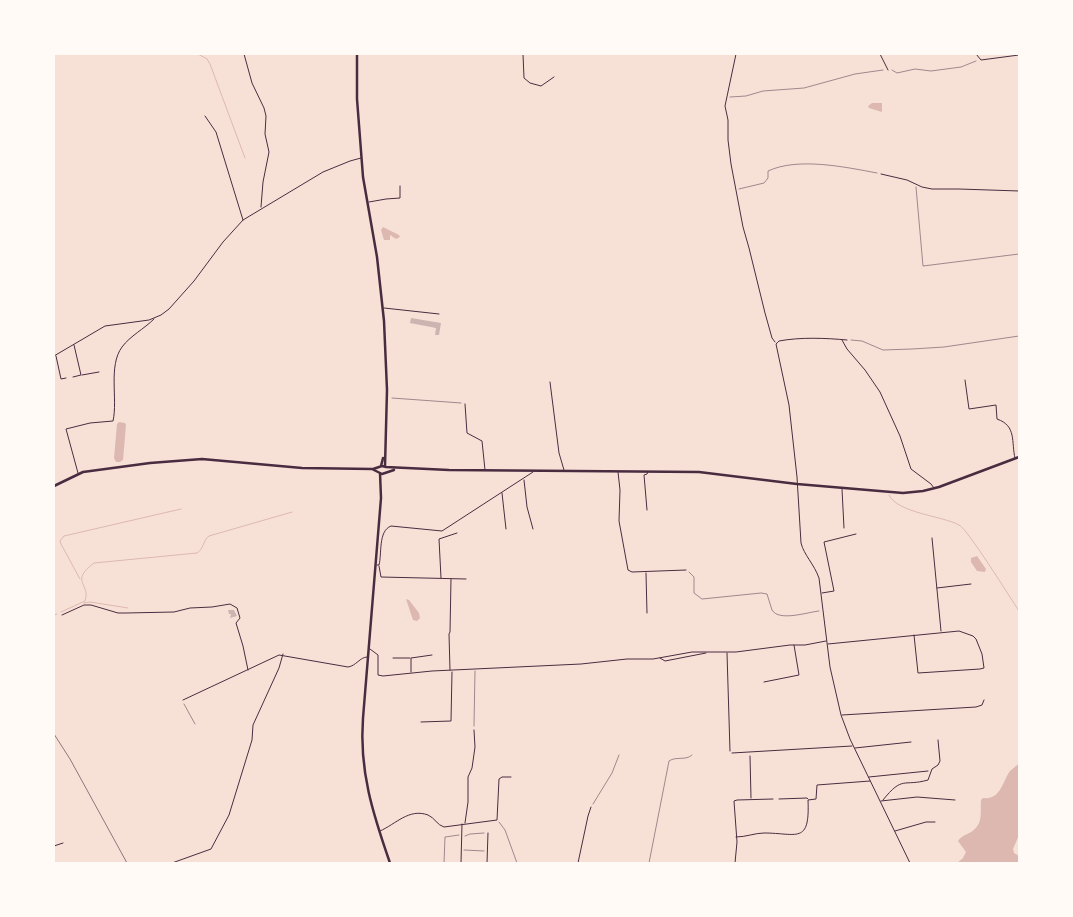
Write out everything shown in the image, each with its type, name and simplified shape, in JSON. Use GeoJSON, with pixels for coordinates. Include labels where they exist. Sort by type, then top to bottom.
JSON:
{"type":"FeatureCollection","features":[{"type":"Feature","properties":{"kind":"main road"},"geometry":{"type":"LineString","coordinates":[[357,54],[357,99],[362,158],[378,257],[383,308],[387,398],[386,467],[381,498]]}},
{"type":"Feature","properties":{"kind":"main road"},"geometry":{"type":"LineString","coordinates":[[385,443],[380,466],[381,498],[377,565],[362,724],[362,756],[368,795],[390,863]]}},
{"type":"Feature","properties":{"kind":"main road"},"geometry":{"type":"LineString","coordinates":[[54,486],[78,473],[202,459],[310,468],[372,470],[385,473],[391,470],[699,472],[797,484],[903,493],[934,489],[1017,457]]}},
{"type":"Feature","properties":{"kind":"main road"},"geometry":{"type":"LineString","coordinates":[[372,470],[380,466],[416,470]]}},
{"type":"Feature","properties":{"kind":"street"},"geometry":{"type":"LineString","coordinates":[[244,54],[252,83],[266,116],[265,133],[269,152],[262,182],[260,203],[262,208]]}},
{"type":"Feature","properties":{"kind":"street"},"geometry":{"type":"LineString","coordinates":[[523,54],[524,76],[529,82],[541,86],[554,77]]}},
{"type":"Feature","properties":{"kind":"street"},"geometry":{"type":"LineString","coordinates":[[736,54],[725,106],[728,120],[728,140],[735,191],[770,330],[776,343],[789,405],[801,546],[817,573],[826,641],[841,716],[910,863]]}},
{"type":"Feature","properties":{"kind":"street"},"geometry":{"type":"LineString","coordinates":[[880,54],[888,70]]}},
{"type":"Feature","properties":{"kind":"street"},"geometry":{"type":"LineString","coordinates":[[976,54],[981,60],[1019,55]]}},
{"type":"Feature","properties":{"kind":"street"},"geometry":{"type":"LineString","coordinates":[[205,116],[216,132],[243,220]]}},
{"type":"Feature","properties":{"kind":"street"},"geometry":{"type":"LineString","coordinates":[[78,473],[66,429],[90,423],[113,421],[116,365],[118,355],[126,342],[169,309],[243,220],[323,172],[362,158]]}},
{"type":"Feature","properties":{"kind":"street"},"geometry":{"type":"LineString","coordinates":[[881,174],[907,180],[932,190],[1019,191]]}},
{"type":"Feature","properties":{"kind":"street"},"geometry":{"type":"LineString","coordinates":[[368,203],[400,198],[400,186]]}},
{"type":"Feature","properties":{"kind":"street"},"geometry":{"type":"LineString","coordinates":[[383,308],[439,314]]}},
{"type":"Feature","properties":{"kind":"street"},"geometry":{"type":"LineString","coordinates":[[66,378],[61,379],[55,355],[111,324],[155,318]]}},
{"type":"Feature","properties":{"kind":"street"},"geometry":{"type":"LineString","coordinates":[[143,321],[146,327]]}},
{"type":"Feature","properties":{"kind":"street"},"geometry":{"type":"LineString","coordinates":[[776,343],[791,339],[847,340]]}},
{"type":"Feature","properties":{"kind":"street"},"geometry":{"type":"LineString","coordinates":[[842,339],[880,392],[900,436],[911,469],[931,484],[934,489]]}},
{"type":"Feature","properties":{"kind":"street"},"geometry":{"type":"LineString","coordinates":[[74,344],[81,375]]}},
{"type":"Feature","properties":{"kind":"street"},"geometry":{"type":"LineString","coordinates":[[73,377],[99,372]]}},
{"type":"Feature","properties":{"kind":"street"},"geometry":{"type":"LineString","coordinates":[[965,380],[968,408],[996,406],[997,419],[1006,422],[1011,432],[1017,457]]}},
{"type":"Feature","properties":{"kind":"street"},"geometry":{"type":"LineString","coordinates":[[550,382],[559,453],[564,471]]}},
{"type":"Feature","properties":{"kind":"street"},"geometry":{"type":"LineString","coordinates":[[465,404],[467,433],[482,441],[485,470]]}},
{"type":"Feature","properties":{"kind":"street"},"geometry":{"type":"LineString","coordinates":[[466,579],[380,578],[377,565],[386,528],[391,526],[442,531],[534,471]]}},
{"type":"Feature","properties":{"kind":"street"},"geometry":{"type":"LineString","coordinates":[[618,471],[620,490],[619,522],[627,568],[630,572],[686,570]]}},
{"type":"Feature","properties":{"kind":"street"},"geometry":{"type":"LineString","coordinates":[[647,510],[644,475],[648,472]]}},
{"type":"Feature","properties":{"kind":"street"},"geometry":{"type":"LineString","coordinates":[[524,479],[527,507],[533,529]]}},
{"type":"Feature","properties":{"kind":"street"},"geometry":{"type":"LineString","coordinates":[[842,488],[844,528]]}},
{"type":"Feature","properties":{"kind":"street"},"geometry":{"type":"LineString","coordinates":[[502,493],[506,529]]}},
{"type":"Feature","properties":{"kind":"street"},"geometry":{"type":"LineString","coordinates":[[441,579],[439,539],[457,533]]}},
{"type":"Feature","properties":{"kind":"street"},"geometry":{"type":"LineString","coordinates":[[821,594],[834,591],[824,542],[856,534]]}},
{"type":"Feature","properties":{"kind":"street"},"geometry":{"type":"LineString","coordinates":[[932,538],[942,632]]}},
{"type":"Feature","properties":{"kind":"street"},"geometry":{"type":"LineString","coordinates":[[646,572],[647,613]]}},
{"type":"Feature","properties":{"kind":"street"},"geometry":{"type":"LineString","coordinates":[[422,722],[451,721],[449,634],[451,579]]}},
{"type":"Feature","properties":{"kind":"street"},"geometry":{"type":"LineString","coordinates":[[937,588],[971,584]]}},
{"type":"Feature","properties":{"kind":"street"},"geometry":{"type":"LineString","coordinates":[[62,615],[84,605],[126,613],[174,612],[190,608],[235,605],[240,618],[236,623],[248,670]]}},
{"type":"Feature","properties":{"kind":"street"},"geometry":{"type":"LineString","coordinates":[[827,644],[942,632],[959,631],[976,639],[981,651],[984,668],[918,673],[914,635]]}},
{"type":"Feature","properties":{"kind":"street"},"geometry":{"type":"LineString","coordinates":[[369,649],[378,654],[378,675],[581,664],[660,658],[692,652],[727,652],[805,645],[826,641]]}},
{"type":"Feature","properties":{"kind":"street"},"geometry":{"type":"LineString","coordinates":[[764,682],[799,675],[794,645]]}},
{"type":"Feature","properties":{"kind":"street"},"geometry":{"type":"LineString","coordinates":[[660,658],[665,661],[707,652]]}},
{"type":"Feature","properties":{"kind":"street"},"geometry":{"type":"LineString","coordinates":[[727,652],[731,752],[854,747],[911,742]]}},
{"type":"Feature","properties":{"kind":"street"},"geometry":{"type":"LineString","coordinates":[[172,863],[211,849],[229,815],[252,740],[254,725],[283,654]]}},
{"type":"Feature","properties":{"kind":"street"},"geometry":{"type":"LineString","coordinates":[[183,700],[276,655],[283,654],[348,667],[368,657]]}},
{"type":"Feature","properties":{"kind":"street"},"geometry":{"type":"LineString","coordinates":[[393,658],[432,655]]}},
{"type":"Feature","properties":{"kind":"street"},"geometry":{"type":"LineString","coordinates":[[411,658],[411,672]]}},
{"type":"Feature","properties":{"kind":"street"},"geometry":{"type":"LineString","coordinates":[[841,716],[978,706],[982,705],[984,700]]}},
{"type":"Feature","properties":{"kind":"street"},"geometry":{"type":"LineString","coordinates":[[461,863],[461,837],[463,824],[466,822],[468,777],[472,768],[475,747],[474,730]]}},
{"type":"Feature","properties":{"kind":"street"},"geometry":{"type":"LineString","coordinates":[[868,777],[932,769],[940,761],[938,740]]}},
{"type":"Feature","properties":{"kind":"street"},"geometry":{"type":"LineString","coordinates":[[750,756],[751,799]]}},
{"type":"Feature","properties":{"kind":"street"},"geometry":{"type":"LineString","coordinates":[[880,802],[896,785],[904,782],[926,780],[932,769]]}},
{"type":"Feature","properties":{"kind":"street"},"geometry":{"type":"LineString","coordinates":[[379,831],[392,826],[403,817],[415,814],[430,816],[442,827],[497,820],[500,778],[511,777]]}},
{"type":"Feature","properties":{"kind":"street"},"geometry":{"type":"LineString","coordinates":[[779,799],[816,799],[817,785],[870,781]]}},
{"type":"Feature","properties":{"kind":"street"},"geometry":{"type":"LineString","coordinates":[[883,800],[917,796],[955,800]]}},
{"type":"Feature","properties":{"kind":"street"},"geometry":{"type":"LineString","coordinates":[[735,863],[734,802],[737,800],[773,799]]}},
{"type":"Feature","properties":{"kind":"street"},"geometry":{"type":"LineString","coordinates":[[736,837],[764,833],[794,836],[800,833],[804,830],[808,820],[809,800]]}},
{"type":"Feature","properties":{"kind":"street"},"geometry":{"type":"LineString","coordinates":[[578,863],[591,807]]}},
{"type":"Feature","properties":{"kind":"street"},"geometry":{"type":"LineString","coordinates":[[894,831],[926,822],[935,822]]}},
{"type":"Feature","properties":{"kind":"street"},"geometry":{"type":"LineString","coordinates":[[487,863],[488,833]]}},
{"type":"Feature","properties":{"kind":"street"},"geometry":{"type":"LineString","coordinates":[[54,846],[63,843]]}},
{"type":"Feature","properties":{"kind":"path"},"geometry":{"type":"LineString","coordinates":[[726,97],[742,97],[764,91],[804,88],[855,74],[888,70],[897,72],[931,71],[962,67],[981,60]]}},
{"type":"Feature","properties":{"kind":"path"},"geometry":{"type":"LineString","coordinates":[[735,191],[764,183],[768,178],[768,170],[789,165],[810,163],[815,166],[832,166],[881,174]]}},
{"type":"Feature","properties":{"kind":"path"},"geometry":{"type":"LineString","coordinates":[[917,184],[923,266],[1019,254]]}},
{"type":"Feature","properties":{"kind":"path"},"geometry":{"type":"LineString","coordinates":[[847,340],[862,341],[883,350],[944,347],[1019,336]]}},
{"type":"Feature","properties":{"kind":"path"},"geometry":{"type":"LineString","coordinates":[[387,398],[465,404]]}},
{"type":"Feature","properties":{"kind":"path"},"geometry":{"type":"LineString","coordinates":[[686,570],[694,577],[694,593],[702,599],[761,593],[767,594],[772,611],[775,613],[793,617],[823,610]]}},
{"type":"Feature","properties":{"kind":"path"},"geometry":{"type":"LineString","coordinates":[[474,730],[475,669]]}},
{"type":"Feature","properties":{"kind":"path"},"geometry":{"type":"LineString","coordinates":[[183,700],[195,724]]}},
{"type":"Feature","properties":{"kind":"path"},"geometry":{"type":"LineString","coordinates":[[591,807],[612,773],[619,755]]}},
{"type":"Feature","properties":{"kind":"path"},"geometry":{"type":"LineString","coordinates":[[649,863],[669,761],[676,758],[689,758],[692,755]]}},
{"type":"Feature","properties":{"kind":"path"},"geometry":{"type":"LineString","coordinates":[[497,820],[506,830],[517,863]]}},
{"type":"Feature","properties":{"kind":"path"},"geometry":{"type":"LineString","coordinates":[[444,863],[445,837],[488,833]]}},
{"type":"Feature","properties":{"kind":"path"},"geometry":{"type":"LineString","coordinates":[[461,850],[488,851]]}},
{"type":"Feature","properties":{"kind":"shaded area"},"geometry":{"type":"Polygon","coordinates":[[[872,103],[882,103],[882,112],[869,108],[868,106],[872,103]]]}},
{"type":"Feature","properties":{"kind":"shaded area"},"geometry":{"type":"Polygon","coordinates":[[[383,227],[400,237],[396,239],[390,235],[390,240],[384,240],[381,230],[383,227]]]}},
{"type":"Feature","properties":{"kind":"shaded area"},"geometry":{"type":"Polygon","coordinates":[[[119,422],[126,425],[123,460],[116,462],[114,458],[117,424],[119,422]]]}},
{"type":"Feature","properties":{"kind":"shaded area"},"geometry":{"type":"Polygon","coordinates":[[[977,556],[986,569],[985,572],[977,571],[971,562],[971,558],[977,556]]]}},
{"type":"Feature","properties":{"kind":"shaded area"},"geometry":{"type":"Polygon","coordinates":[[[406,599],[409,600],[419,613],[420,618],[417,621],[413,620],[406,599]]]}},
{"type":"Feature","properties":{"kind":"shaded area"},"geometry":{"type":"Polygon","coordinates":[[[1019,763],[1019,835],[1013,849],[1014,853],[1019,856],[1019,863],[957,863],[966,852],[958,841],[975,829],[980,822],[981,800],[994,796],[1010,771],[1019,763]]]}},
{"type":"Feature","properties":{"kind":"building"},"geometry":{"type":"Polygon","coordinates":[[[411,318],[441,323],[439,335],[435,335],[436,328],[410,323],[411,318]]]}},
{"type":"Feature","properties":{"kind":"building"},"geometry":{"type":"Polygon","coordinates":[[[228,610],[234,610],[237,616],[230,618],[231,614],[229,614],[228,610]]]}},
{"type":"Feature","properties":{"kind":"waterway"},"geometry":{"type":"LineString","coordinates":[[198,54],[207,59],[210,64],[245,158]]}},
{"type":"Feature","properties":{"kind":"waterway"},"geometry":{"type":"LineString","coordinates":[[889,495],[901,506],[952,522],[964,529],[1019,611]]}},
{"type":"Feature","properties":{"kind":"waterway"},"geometry":{"type":"LineString","coordinates":[[80,579],[61,544],[60,541],[64,536],[181,509]]}},
{"type":"Feature","properties":{"kind":"waterway"},"geometry":{"type":"LineString","coordinates":[[61,612],[85,601],[86,595],[82,582],[83,574],[94,563],[197,553],[209,536],[292,512]]}},
{"type":"Feature","properties":{"kind":"waterway"},"geometry":{"type":"LineString","coordinates":[[84,603],[90,602],[128,608]]}},
{"type":"Feature","properties":{"kind":"railway"},"geometry":{"type":"LineString","coordinates":[[54,734],[70,759],[127,863]]}}]}
